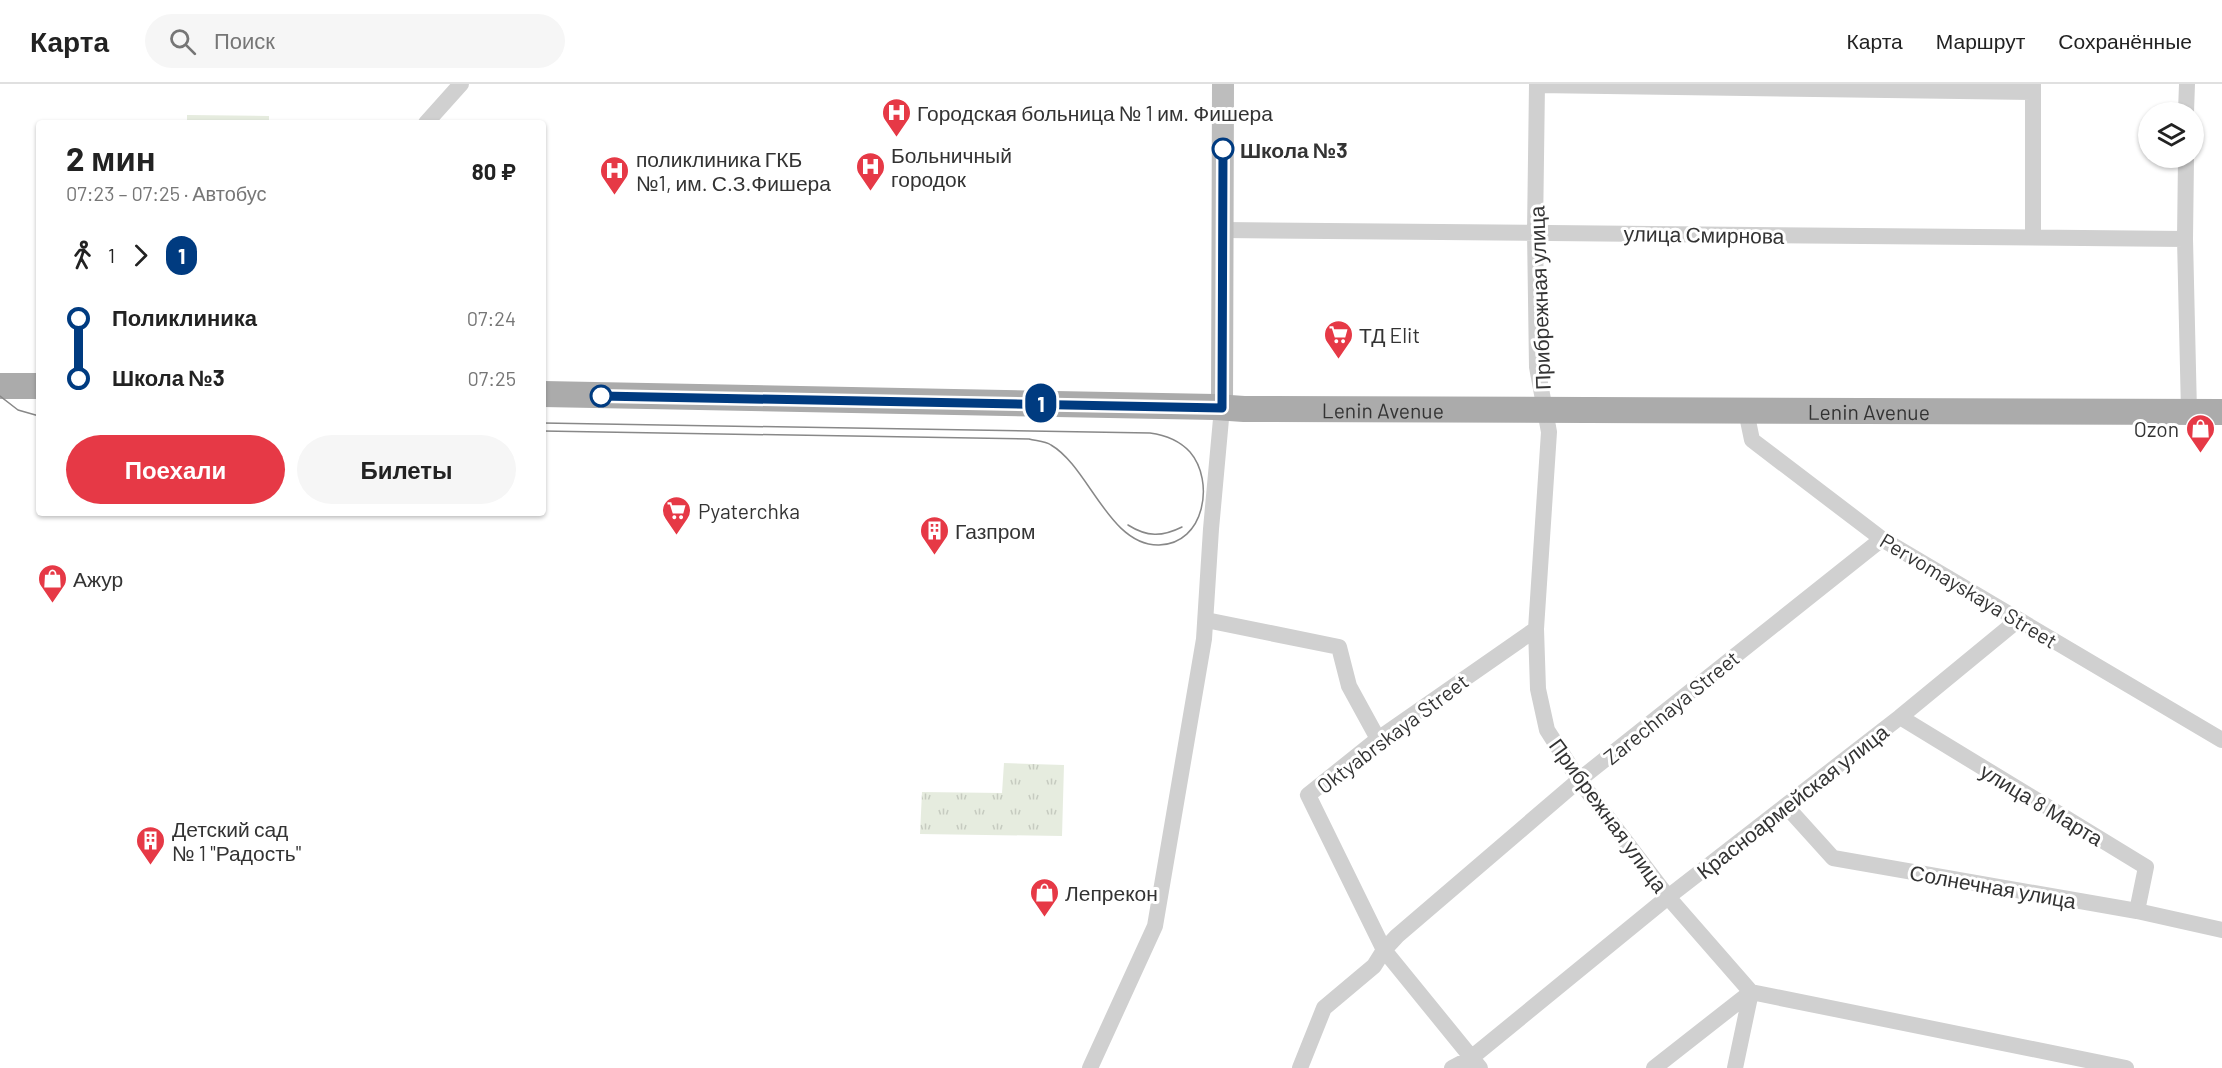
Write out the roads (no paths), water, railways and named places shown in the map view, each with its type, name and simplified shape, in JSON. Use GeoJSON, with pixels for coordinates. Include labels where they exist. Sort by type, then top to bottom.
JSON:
{"type":"FeatureCollection","features":[{"type":"Feature","properties":{"kind":"main road"},"geometry":{"type":"LineString","coordinates":[[0,386],[36,386]]}},
{"type":"Feature","properties":{"kind":"main road","name":"Lenin Avenue"},"geometry":{"type":"LineString","coordinates":[[546,394],[1222,408],[2222,412]]}},
{"type":"Feature","properties":{"kind":"street"},"geometry":{"type":"LineString","coordinates":[[429,120],[461,84]]}},
{"type":"Feature","properties":{"kind":"street"},"geometry":{"type":"LineString","coordinates":[[1090,1068],[1155,926],[1204,639],[1222,408],[1223,84]]}},
{"type":"Feature","properties":{"kind":"street"},"geometry":{"type":"LineString","coordinates":[[2187,84],[2187,102]]}},
{"type":"Feature","properties":{"kind":"street"},"geometry":{"type":"LineString","coordinates":[[1537,85],[2033,88],[2033,237]]}},
{"type":"Feature","properties":{"kind":"street","name":"Прибрежная улица"},"geometry":{"type":"LineString","coordinates":[[1537,85],[1535,232],[1537,367],[1549,432],[1536,629],[1538,689],[1547,730],[1579,780],[1668,897],[1751,992]]}},
{"type":"Feature","properties":{"kind":"street"},"geometry":{"type":"LineString","coordinates":[[2186,168],[2189,412]]}},
{"type":"Feature","properties":{"kind":"street","name":"улица Смирнова"},"geometry":{"type":"LineString","coordinates":[[1223,230],[2185,239]]}},
{"type":"Feature","properties":{"kind":"street","name":"Pervomayskaya Street"},"geometry":{"type":"LineString","coordinates":[[1746,411],[1752,440],[1882,539],[2222,740]]}},
{"type":"Feature","properties":{"kind":"street","name":"Zarechnaya Street"},"geometry":{"type":"LineString","coordinates":[[1300,1068],[1324,1008],[1374,966],[1397,936],[1579,780],[1882,539]]}},
{"type":"Feature","properties":{"kind":"street"},"geometry":{"type":"LineString","coordinates":[[1206,620],[1339,647],[1349,686],[1378,739]]}},
{"type":"Feature","properties":{"kind":"street","name":"Красноармейская улица"},"geometry":{"type":"LineString","coordinates":[[1452,1068],[1475,1063],[1668,897],[1900,717],[2018,620]]}},
{"type":"Feature","properties":{"kind":"street","name":"Oktyabrskaya Street"},"geometry":{"type":"LineString","coordinates":[[1475,1063],[1384,950],[1308,795],[1378,739],[1536,629]]}},
{"type":"Feature","properties":{"kind":"street","name":"улица 8 Марта"},"geometry":{"type":"LineString","coordinates":[[1900,717],[2146,867],[2137,911]]}},
{"type":"Feature","properties":{"kind":"street","name":"Солнечная улица"},"geometry":{"type":"LineString","coordinates":[[1786,806],[1833,858],[2137,911],[2222,930]]}},
{"type":"Feature","properties":{"kind":"street"},"geometry":{"type":"LineString","coordinates":[[1654,1068],[1751,992],[2126,1068]]}},
{"type":"Feature","properties":{"kind":"street"},"geometry":{"type":"LineString","coordinates":[[1735,1068],[1751,992]]}},
{"type":"Feature","properties":{"kind":"tram line"},"geometry":{"type":"LineString","coordinates":[[0,396],[18,410],[36,415]]}},
{"type":"Feature","properties":{"kind":"tram line"},"geometry":{"type":"LineString","coordinates":[[546,423],[1150,433],[1171,439],[1190,452],[1198,464],[1203,494],[1196,523],[1187,534],[1175,542],[1159,545],[1142,542],[1126,533],[1100,504],[1077,470],[1064,456],[1049,444],[1029,439],[546,431]]}},
{"type":"Feature","properties":{"kind":"tram line"},"geometry":{"type":"LineString","coordinates":[[1128,525],[1148,534],[1168,533],[1182,527]]}},
{"type":"Feature","properties":{"kind":"place","name":"Городская больница № 1 им. Фишера"},"geometry":{"type":"Point","coordinates":[896,138]}},
{"type":"Feature","properties":{"kind":"place","name":"Школа №3"},"geometry":{"type":"Point","coordinates":[1223,149]}},
{"type":"Feature","properties":{"kind":"place","name":"Больничный городок"},"geometry":{"type":"Point","coordinates":[870,192]}},
{"type":"Feature","properties":{"kind":"place","name":"поликлиника ГКБ №1, им. С.З.Фишера"},"geometry":{"type":"Point","coordinates":[615,196]}},
{"type":"Feature","properties":{"kind":"place","name":"ТД Elit"},"geometry":{"type":"Point","coordinates":[1338,360]}},
{"type":"Feature","properties":{"kind":"place","name":"Ozon"},"geometry":{"type":"Point","coordinates":[2200,454]}},
{"type":"Feature","properties":{"kind":"place","name":"Pyaterchka"},"geometry":{"type":"Point","coordinates":[677,536]}},
{"type":"Feature","properties":{"kind":"place","name":"Газпром"},"geometry":{"type":"Point","coordinates":[934,556]}},
{"type":"Feature","properties":{"kind":"place","name":"Ажур"},"geometry":{"type":"Point","coordinates":[52,604]}},
{"type":"Feature","properties":{"kind":"place","name":"Детский сад № 1 \"Радость\""},"geometry":{"type":"Point","coordinates":[151,866]}},
{"type":"Feature","properties":{"kind":"place","name":"Лепрекон"},"geometry":{"type":"Point","coordinates":[1044,918]}}]}
